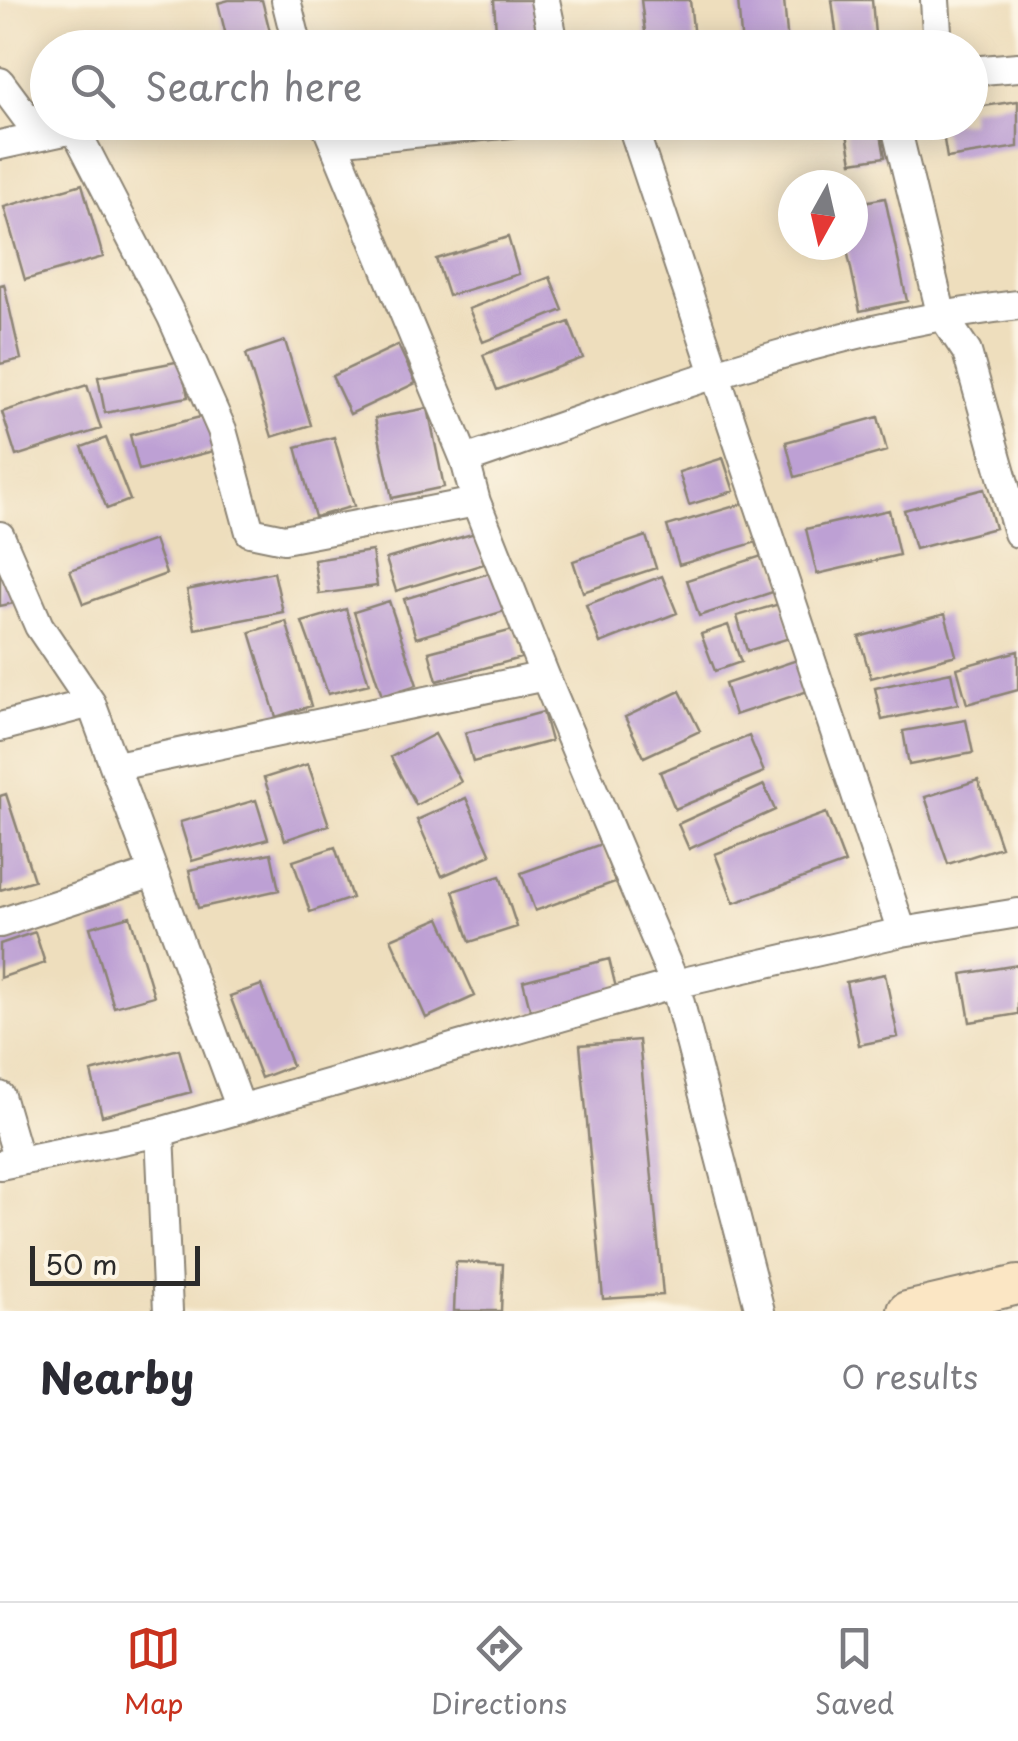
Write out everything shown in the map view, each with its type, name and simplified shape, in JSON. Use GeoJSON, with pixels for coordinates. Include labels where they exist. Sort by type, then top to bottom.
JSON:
{"type":"FeatureCollection","features":[{"type":"Feature","properties":{"kind":"street"},"geometry":{"type":"LineString","coordinates":[[286,0],[294,30]]}},
{"type":"Feature","properties":{"kind":"street"},"geometry":{"type":"LineString","coordinates":[[545,0],[551,30]]}},
{"type":"Feature","properties":{"kind":"street"},"geometry":{"type":"LineString","coordinates":[[934,0],[936,30]]}},
{"type":"Feature","properties":{"kind":"street"},"geometry":{"type":"LineString","coordinates":[[988,70],[1018,67]]}},
{"type":"Feature","properties":{"kind":"street"},"geometry":{"type":"LineString","coordinates":[[0,82],[30,122]]}},
{"type":"Feature","properties":{"kind":"street"},"geometry":{"type":"LineString","coordinates":[[0,145],[30,138]]}},
{"type":"Feature","properties":{"kind":"street"},"geometry":{"type":"LineString","coordinates":[[81,140],[172,317],[215,414],[250,532],[284,539],[476,502]]}},
{"type":"Feature","properties":{"kind":"street"},"geometry":{"type":"LineString","coordinates":[[333,140],[464,460],[476,502],[545,676],[675,984],[760,1311]]}},
{"type":"Feature","properties":{"kind":"street"},"geometry":{"type":"LineString","coordinates":[[637,140],[902,932]]}},
{"type":"Feature","properties":{"kind":"street"},"geometry":{"type":"LineString","coordinates":[[899,140],[941,313],[966,352],[1018,533]]}},
{"type":"Feature","properties":{"kind":"street"},"geometry":{"type":"LineString","coordinates":[[464,460],[714,374],[941,313],[1018,305]]}},
{"type":"Feature","properties":{"kind":"street"},"geometry":{"type":"LineString","coordinates":[[0,536],[39,626],[91,703],[242,1109]]}},
{"type":"Feature","properties":{"kind":"street"},"geometry":{"type":"LineString","coordinates":[[117,766],[545,676]]}},
{"type":"Feature","properties":{"kind":"street"},"geometry":{"type":"LineString","coordinates":[[0,727],[91,703]]}},
{"type":"Feature","properties":{"kind":"street"},"geometry":{"type":"LineString","coordinates":[[0,922],[154,872]]}},
{"type":"Feature","properties":{"kind":"street"},"geometry":{"type":"LineString","coordinates":[[0,1096],[9,1163],[160,1132],[675,984],[902,932],[1018,912]]}},
{"type":"Feature","properties":{"kind":"street"},"geometry":{"type":"LineString","coordinates":[[160,1132],[168,1311]]}},
{"type":"Feature","properties":{"kind":"street"},"geometry":{"type":"LineString","coordinates":[[907,1311],[1018,1284]]}},
{"type":"Feature","properties":{"kind":"building"},"geometry":{"type":"Polygon","coordinates":[[[262,0],[270,30],[225,30],[218,3],[262,0]]]}},
{"type":"Feature","properties":{"kind":"building"},"geometry":{"type":"Polygon","coordinates":[[[494,0],[541,0],[543,30],[496,30],[494,0]]]}},
{"type":"Feature","properties":{"kind":"building"},"geometry":{"type":"Polygon","coordinates":[[[641,0],[690,0],[693,30],[645,30],[641,0]]]}},
{"type":"Feature","properties":{"kind":"building"},"geometry":{"type":"Polygon","coordinates":[[[738,0],[784,0],[787,30],[740,30],[738,0]]]}},
{"type":"Feature","properties":{"kind":"building"},"geometry":{"type":"Polygon","coordinates":[[[832,0],[872,0],[875,30],[836,30],[832,0]]]}},
{"type":"Feature","properties":{"kind":"building"},"geometry":{"type":"Polygon","coordinates":[[[1018,101],[1018,147],[947,158],[944,140],[988,140],[988,105],[1018,101]]]}},
{"type":"Feature","properties":{"kind":"building"},"geometry":{"type":"Polygon","coordinates":[[[848,140],[882,140],[885,157],[852,162],[848,140]]]}},
{"type":"Feature","properties":{"kind":"building"},"geometry":{"type":"Polygon","coordinates":[[[82,184],[103,257],[25,280],[4,207],[82,184]]]}},
{"type":"Feature","properties":{"kind":"building"},"geometry":{"type":"Polygon","coordinates":[[[885,198],[907,301],[860,311],[849,260],[868,260],[868,201],[885,198]]]}},
{"type":"Feature","properties":{"kind":"building"},"geometry":{"type":"Polygon","coordinates":[[[508,237],[519,274],[448,296],[436,259],[508,237]]]}},
{"type":"Feature","properties":{"kind":"building"},"geometry":{"type":"Polygon","coordinates":[[[550,277],[563,310],[483,342],[469,309],[550,277]]]}},
{"type":"Feature","properties":{"kind":"building"},"geometry":{"type":"Polygon","coordinates":[[[4,284],[21,359],[0,364],[0,285],[4,284]]]}},
{"type":"Feature","properties":{"kind":"building"},"geometry":{"type":"Polygon","coordinates":[[[569,322],[583,358],[497,390],[483,355],[569,322]]]}},
{"type":"Feature","properties":{"kind":"building"},"geometry":{"type":"Polygon","coordinates":[[[285,341],[311,425],[272,437],[246,354],[285,341]]]}},
{"type":"Feature","properties":{"kind":"building"},"geometry":{"type":"Polygon","coordinates":[[[398,345],[416,383],[350,414],[332,376],[398,345]]]}},
{"type":"Feature","properties":{"kind":"building"},"geometry":{"type":"Polygon","coordinates":[[[181,361],[188,397],[105,413],[98,377],[181,361]]]}},
{"type":"Feature","properties":{"kind":"building"},"geometry":{"type":"Polygon","coordinates":[[[87,385],[101,429],[16,456],[2,412],[87,385]]]}},
{"type":"Feature","properties":{"kind":"building"},"geometry":{"type":"Polygon","coordinates":[[[428,408],[444,487],[392,498],[375,418],[428,408]]]}},
{"type":"Feature","properties":{"kind":"building"},"geometry":{"type":"Polygon","coordinates":[[[208,415],[217,450],[139,470],[130,435],[208,415]]]}},
{"type":"Feature","properties":{"kind":"building"},"geometry":{"type":"Polygon","coordinates":[[[878,417],[887,451],[795,477],[786,442],[878,417]]]}},
{"type":"Feature","properties":{"kind":"building"},"geometry":{"type":"Polygon","coordinates":[[[334,437],[354,506],[315,517],[296,447],[334,437]]]}},
{"type":"Feature","properties":{"kind":"building"},"geometry":{"type":"Polygon","coordinates":[[[106,438],[130,500],[107,509],[82,447],[106,438]]]}},
{"type":"Feature","properties":{"kind":"building"},"geometry":{"type":"Polygon","coordinates":[[[723,458],[734,491],[689,505],[679,472],[723,458]]]}},
{"type":"Feature","properties":{"kind":"building"},"geometry":{"type":"Polygon","coordinates":[[[984,489],[995,528],[915,549],[904,510],[984,489]]]}},
{"type":"Feature","properties":{"kind":"building"},"geometry":{"type":"Polygon","coordinates":[[[745,503],[757,542],[679,565],[667,526],[745,503]]]}},
{"type":"Feature","properties":{"kind":"building"},"geometry":{"type":"Polygon","coordinates":[[[889,510],[899,555],[817,574],[806,529],[889,510]]]}},
{"type":"Feature","properties":{"kind":"building"},"geometry":{"type":"Polygon","coordinates":[[[475,533],[484,564],[396,591],[386,559],[475,533]]]}},
{"type":"Feature","properties":{"kind":"building"},"geometry":{"type":"Polygon","coordinates":[[[646,536],[656,568],[583,592],[573,561],[646,536]]]}},
{"type":"Feature","properties":{"kind":"building"},"geometry":{"type":"Polygon","coordinates":[[[154,540],[166,574],[83,604],[70,570],[154,540]]]}},
{"type":"Feature","properties":{"kind":"building"},"geometry":{"type":"Polygon","coordinates":[[[372,551],[377,586],[319,594],[314,560],[372,551]]]}},
{"type":"Feature","properties":{"kind":"building"},"geometry":{"type":"Polygon","coordinates":[[[771,553],[782,589],[699,616],[687,580],[771,553]]]}},
{"type":"Feature","properties":{"kind":"building"},"geometry":{"type":"Polygon","coordinates":[[[0,570],[14,603],[0,606],[0,570]]]}},
{"type":"Feature","properties":{"kind":"building"},"geometry":{"type":"Polygon","coordinates":[[[496,571],[508,610],[416,638],[404,599],[496,571]]]}},
{"type":"Feature","properties":{"kind":"building"},"geometry":{"type":"Polygon","coordinates":[[[274,572],[283,612],[195,629],[187,590],[274,572]]]}},
{"type":"Feature","properties":{"kind":"building"},"geometry":{"type":"Polygon","coordinates":[[[662,576],[677,613],[600,643],[586,605],[662,576]]]}},
{"type":"Feature","properties":{"kind":"building"},"geometry":{"type":"Polygon","coordinates":[[[389,601],[417,685],[382,696],[354,612],[389,601]]]}},
{"type":"Feature","properties":{"kind":"building"},"geometry":{"type":"Polygon","coordinates":[[[783,603],[793,637],[747,651],[737,616],[783,603]]]}},
{"type":"Feature","properties":{"kind":"building"},"geometry":{"type":"Polygon","coordinates":[[[346,609],[369,684],[328,694],[302,622],[346,609]]]}},
{"type":"Feature","properties":{"kind":"building"},"geometry":{"type":"Polygon","coordinates":[[[945,614],[956,655],[871,678],[859,637],[945,614]]]}},
{"type":"Feature","properties":{"kind":"building"},"geometry":{"type":"Polygon","coordinates":[[[286,621],[311,706],[276,717],[250,632],[286,621]]]}},
{"type":"Feature","properties":{"kind":"building"},"geometry":{"type":"Polygon","coordinates":[[[728,625],[741,662],[715,671],[701,634],[728,625]]]}},
{"type":"Feature","properties":{"kind":"building"},"geometry":{"type":"Polygon","coordinates":[[[513,630],[521,658],[437,681],[429,652],[513,630]]]}},
{"type":"Feature","properties":{"kind":"building"},"geometry":{"type":"Polygon","coordinates":[[[1018,651],[1018,690],[967,704],[957,668],[1018,651]]]}},
{"type":"Feature","properties":{"kind":"building"},"geometry":{"type":"Polygon","coordinates":[[[803,658],[814,689],[735,715],[725,684],[803,658]]]}},
{"type":"Feature","properties":{"kind":"building"},"geometry":{"type":"Polygon","coordinates":[[[951,672],[958,704],[882,720],[875,688],[951,672]]]}},
{"type":"Feature","properties":{"kind":"building"},"geometry":{"type":"Polygon","coordinates":[[[680,691],[700,731],[644,757],[625,717],[680,691]]]}},
{"type":"Feature","properties":{"kind":"building"},"geometry":{"type":"Polygon","coordinates":[[[543,712],[551,741],[473,762],[465,733],[543,712]]]}},
{"type":"Feature","properties":{"kind":"building"},"geometry":{"type":"Polygon","coordinates":[[[966,720],[973,753],[909,765],[903,731],[966,720]]]}},
{"type":"Feature","properties":{"kind":"building"},"geometry":{"type":"Polygon","coordinates":[[[435,734],[461,782],[416,805],[391,757],[435,734]]]}},
{"type":"Feature","properties":{"kind":"building"},"geometry":{"type":"Polygon","coordinates":[[[749,736],[764,772],[675,809],[660,772],[749,736]]]}},
{"type":"Feature","properties":{"kind":"building"},"geometry":{"type":"Polygon","coordinates":[[[308,764],[329,825],[285,840],[264,778],[308,764]]]}},
{"type":"Feature","properties":{"kind":"building"},"geometry":{"type":"Polygon","coordinates":[[[978,780],[1001,847],[948,864],[925,797],[978,780]]]}},
{"type":"Feature","properties":{"kind":"building"},"geometry":{"type":"Polygon","coordinates":[[[764,785],[775,810],[689,849],[678,824],[764,785]]]}},
{"type":"Feature","properties":{"kind":"building"},"geometry":{"type":"Polygon","coordinates":[[[6,794],[34,880],[0,890],[0,796],[6,794]]]}},
{"type":"Feature","properties":{"kind":"building"},"geometry":{"type":"Polygon","coordinates":[[[466,798],[491,855],[442,876],[417,820],[466,798]]]}},
{"type":"Feature","properties":{"kind":"building"},"geometry":{"type":"Polygon","coordinates":[[[256,800],[268,839],[192,861],[180,822],[256,800]]]}},
{"type":"Feature","properties":{"kind":"building"},"geometry":{"type":"Polygon","coordinates":[[[826,813],[845,863],[734,903],[715,854],[826,813]]]}},
{"type":"Feature","properties":{"kind":"building"},"geometry":{"type":"Polygon","coordinates":[[[601,844],[615,882],[535,911],[521,873],[601,844]]]}},
{"type":"Feature","properties":{"kind":"building"},"geometry":{"type":"Polygon","coordinates":[[[335,847],[352,898],[310,912],[293,861],[335,847]]]}},
{"type":"Feature","properties":{"kind":"building"},"geometry":{"type":"Polygon","coordinates":[[[271,853],[279,890],[198,908],[189,870],[271,853]]]}},
{"type":"Feature","properties":{"kind":"building"},"geometry":{"type":"Polygon","coordinates":[[[500,876],[517,927],[470,942],[453,891],[500,876]]]}},
{"type":"Feature","properties":{"kind":"building"},"geometry":{"type":"Polygon","coordinates":[[[130,916],[154,996],[114,1007],[90,927],[130,916]]]}},
{"type":"Feature","properties":{"kind":"building"},"geometry":{"type":"Polygon","coordinates":[[[440,918],[475,996],[426,1018],[391,939],[440,918]]]}},
{"type":"Feature","properties":{"kind":"building"},"geometry":{"type":"Polygon","coordinates":[[[35,932],[45,963],[0,978],[0,944],[35,932]]]}},
{"type":"Feature","properties":{"kind":"building"},"geometry":{"type":"Polygon","coordinates":[[[609,959],[617,992],[531,1013],[523,981],[609,959]]]}},
{"type":"Feature","properties":{"kind":"building"},"geometry":{"type":"Polygon","coordinates":[[[1018,965],[1018,1014],[970,1022],[962,974],[1018,965]]]}},
{"type":"Feature","properties":{"kind":"building"},"geometry":{"type":"Polygon","coordinates":[[[885,974],[898,1037],[859,1045],[846,982],[885,974]]]}},
{"type":"Feature","properties":{"kind":"building"},"geometry":{"type":"Polygon","coordinates":[[[261,985],[292,1066],[261,1078],[230,996],[261,985]]]}},
{"type":"Feature","properties":{"kind":"building"},"geometry":{"type":"Polygon","coordinates":[[[639,1040],[663,1295],[603,1299],[580,1045],[639,1040]]]}},
{"type":"Feature","properties":{"kind":"building"},"geometry":{"type":"Polygon","coordinates":[[[179,1049],[191,1092],[102,1116],[91,1072],[179,1049]]]}},
{"type":"Feature","properties":{"kind":"building"},"geometry":{"type":"Polygon","coordinates":[[[456,1262],[503,1264],[501,1311],[454,1311],[456,1262]]]}}]}
